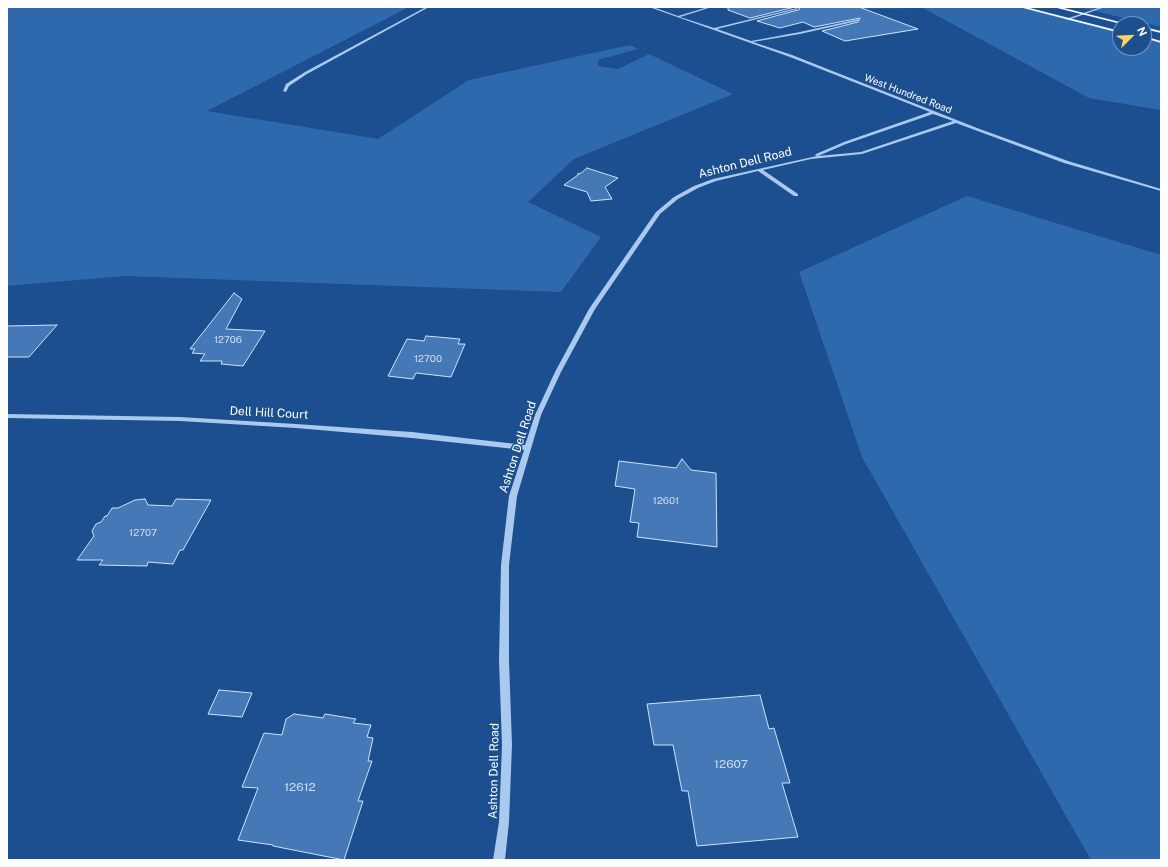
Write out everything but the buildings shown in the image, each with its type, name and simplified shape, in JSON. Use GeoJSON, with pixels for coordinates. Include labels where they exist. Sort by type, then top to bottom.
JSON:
{"type":"FeatureCollection","features":[{"type":"Feature","properties":{"kind":"main road"},"geometry":{"type":"LineString","coordinates":[[1021,7],[1112,30]]}},
{"type":"Feature","properties":{"kind":"main road"},"geometry":{"type":"LineString","coordinates":[[1055,7],[1112,21]]}},
{"type":"Feature","properties":{"kind":"street"},"geometry":{"type":"LineString","coordinates":[[285,91],[286,86],[306,73],[428,7]]}},
{"type":"Feature","properties":{"kind":"street","name":"West Hundred Road"},"geometry":{"type":"LineString","coordinates":[[650,7],[749,41],[1066,162],[1161,190]]}},
{"type":"Feature","properties":{"kind":"street"},"geometry":{"type":"LineString","coordinates":[[679,16],[711,7]]}},
{"type":"Feature","properties":{"kind":"street"},"geometry":{"type":"LineString","coordinates":[[1068,19],[1104,7]]}},
{"type":"Feature","properties":{"kind":"street"},"geometry":{"type":"LineString","coordinates":[[715,29],[797,8]]}},
{"type":"Feature","properties":{"kind":"street"},"geometry":{"type":"LineString","coordinates":[[749,41],[800,33],[858,20]]}},
{"type":"Feature","properties":{"kind":"street","name":"Ashton Dell Road"},"geometry":{"type":"LineString","coordinates":[[811,158],[845,143],[934,112]]}},
{"type":"Feature","properties":{"kind":"street","name":"Ashton Dell Road"},"geometry":{"type":"LineString","coordinates":[[499,860],[504,822],[507,745],[504,660],[504,565],[513,496],[538,415],[558,372],[592,309],[658,213],[676,198],[696,187],[715,180],[811,158],[862,153],[957,121]]}},
{"type":"Feature","properties":{"kind":"street"},"geometry":{"type":"LineString","coordinates":[[758,170],[796,195]]}},
{"type":"Feature","properties":{"kind":"street","name":"Dell Hill Court"},"geometry":{"type":"LineString","coordinates":[[7,416],[180,419],[296,426],[412,435],[528,448]]}},
{"type":"Feature","properties":{"kind":"shaded area"},"geometry":{"type":"Polygon","coordinates":[[[7,7],[409,7],[207,111],[378,139],[469,80],[630,45],[638,49],[598,60],[598,66],[618,69],[649,54],[733,94],[574,159],[528,202],[601,237],[561,292],[125,276],[7,286],[7,7]]]}},
{"type":"Feature","properties":{"kind":"shaded area"},"geometry":{"type":"Polygon","coordinates":[[[834,7],[1020,7],[1112,30],[1112,56],[1152,56],[1152,40],[1161,42],[1161,110],[1089,98],[923,8],[842,9],[834,7]]]}},
{"type":"Feature","properties":{"kind":"shaded area"},"geometry":{"type":"Polygon","coordinates":[[[1078,7],[1161,7],[1161,27],[1152,25],[1152,16],[1115,16],[1078,7]]]}},
{"type":"Feature","properties":{"kind":"shaded area"},"geometry":{"type":"Polygon","coordinates":[[[967,196],[1161,255],[1161,860],[1091,860],[862,457],[799,272],[967,196]]]}}]}
